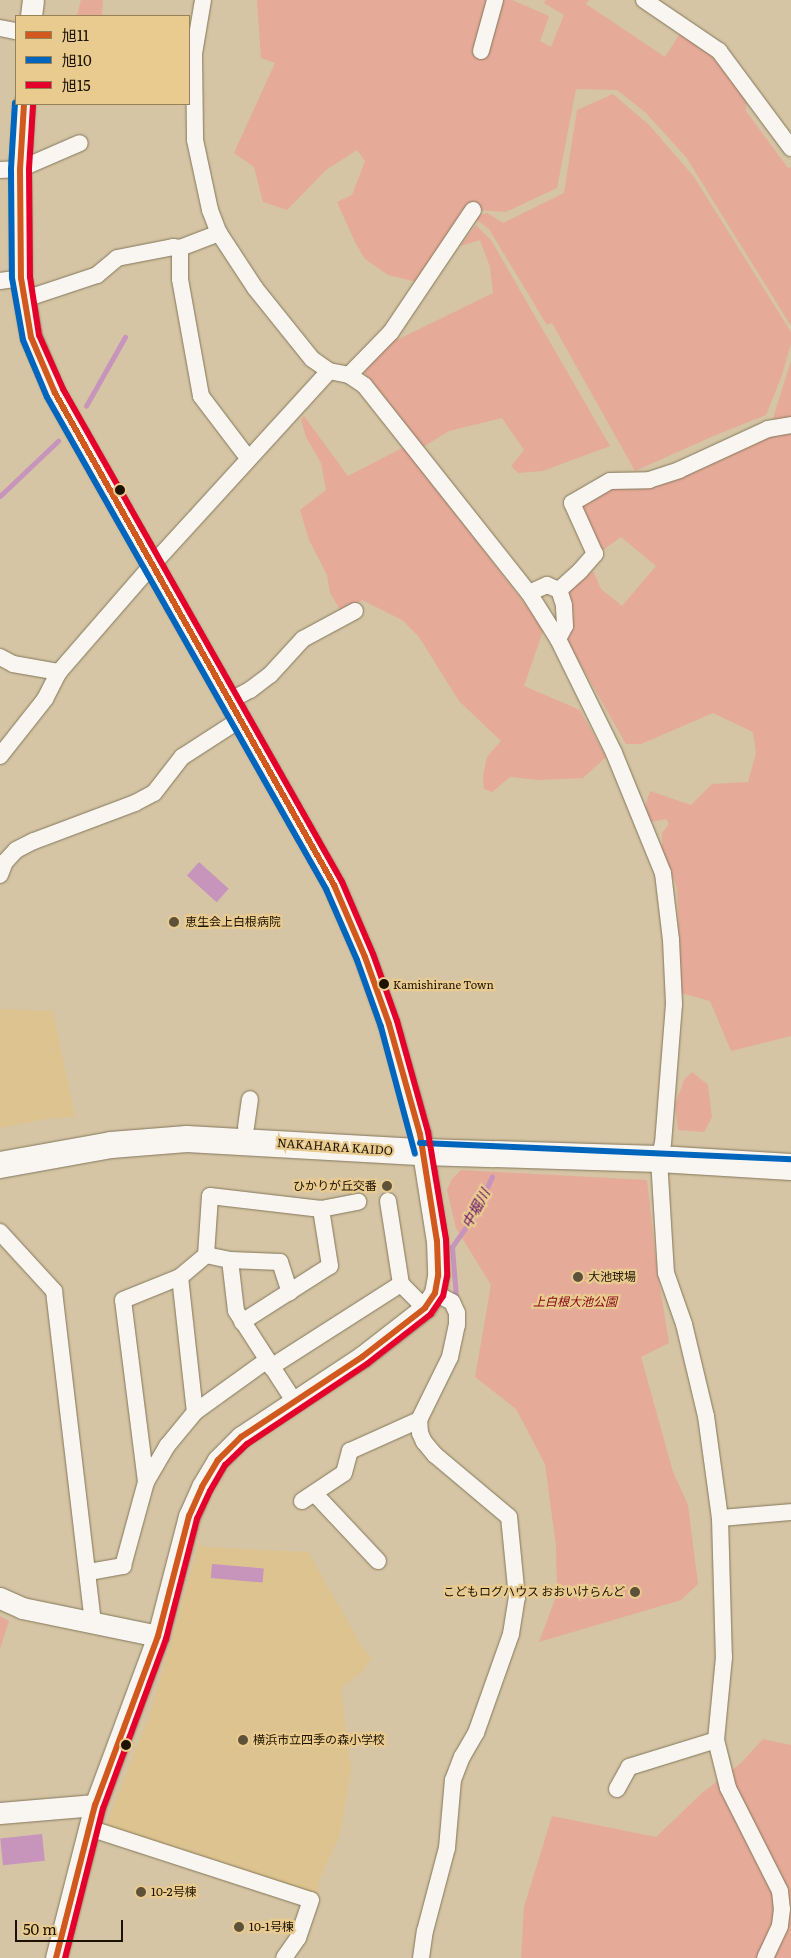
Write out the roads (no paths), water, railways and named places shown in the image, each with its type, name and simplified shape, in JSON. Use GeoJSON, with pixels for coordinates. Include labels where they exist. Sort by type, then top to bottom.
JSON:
{"type":"FeatureCollection","features":[{"type":"Feature","properties":{"kind":"main road","name":"NAKAHARA KAIDO"},"geometry":{"type":"LineString","coordinates":[[0,1147],[47,1138],[110,1131],[206,1126],[246,1127],[422,1143]]}},
{"type":"Feature","properties":{"kind":"main road","name":"NAKAHARA KAIDO"},"geometry":{"type":"LineString","coordinates":[[0,1165],[111,1145],[187,1139],[422,1143],[661,1151],[791,1150]]}},
{"type":"Feature","properties":{"kind":"main road","name":"NAKAHARA KAIDO"},"geometry":{"type":"LineString","coordinates":[[661,1151],[791,1167]]}},
{"type":"Feature","properties":{"kind":"street"},"geometry":{"type":"LineString","coordinates":[[31,15],[33,0]]}},
{"type":"Feature","properties":{"kind":"street"},"geometry":{"type":"LineString","coordinates":[[203,0],[194,54],[196,140],[210,210],[220,233],[267,303],[312,359],[329,371],[349,375],[364,385],[529,593],[558,639],[614,753],[663,873],[672,940],[674,1004],[661,1151],[666,1273],[684,1324],[706,1416],[720,1518],[724,1656],[716,1740],[728,1788],[780,1891],[782,1909],[780,1926],[765,1958]]}},
{"type":"Feature","properties":{"kind":"street"},"geometry":{"type":"LineString","coordinates":[[481,51],[495,0]]}},
{"type":"Feature","properties":{"kind":"street"},"geometry":{"type":"LineString","coordinates":[[644,0],[719,51],[791,148]]}},
{"type":"Feature","properties":{"kind":"street"},"geometry":{"type":"LineString","coordinates":[[0,28],[15,31]]}},
{"type":"Feature","properties":{"kind":"street"},"geometry":{"type":"LineString","coordinates":[[24,105],[10,169],[21,278],[31,337],[56,393],[334,885],[362,948],[389,1024],[422,1143],[437,1241],[438,1276],[430,1300],[362,1358],[241,1436],[218,1460],[202,1487],[189,1516],[158,1636],[95,1805],[56,1958]]}},
{"type":"Feature","properties":{"kind":"street"},"geometry":{"type":"LineString","coordinates":[[10,169],[80,144]]}},
{"type":"Feature","properties":{"kind":"street"},"geometry":{"type":"LineString","coordinates":[[349,375],[391,332],[472,210]]}},
{"type":"Feature","properties":{"kind":"street"},"geometry":{"type":"LineString","coordinates":[[25,299],[97,275],[117,258],[173,247],[180,248],[220,233]]}},
{"type":"Feature","properties":{"kind":"street"},"geometry":{"type":"LineString","coordinates":[[180,248],[180,279],[202,396],[248,458]]}},
{"type":"Feature","properties":{"kind":"street"},"geometry":{"type":"LineString","coordinates":[[0,281],[21,278]]}},
{"type":"Feature","properties":{"kind":"street"},"geometry":{"type":"LineString","coordinates":[[0,756],[45,699],[60,672],[153,564],[329,371]]}},
{"type":"Feature","properties":{"kind":"street"},"geometry":{"type":"LineString","coordinates":[[559,590],[596,554],[572,503],[610,481],[649,480],[679,470],[768,429],[791,425]]}},
{"type":"Feature","properties":{"kind":"street"},"geometry":{"type":"LineString","coordinates":[[529,593],[546,585],[559,590]]}},
{"type":"Feature","properties":{"kind":"street"},"geometry":{"type":"LineString","coordinates":[[558,639],[564,626],[564,605],[559,590]]}},
{"type":"Feature","properties":{"kind":"street"},"geometry":{"type":"LineString","coordinates":[[230,701],[250,690],[270,675],[303,639],[355,611]]}},
{"type":"Feature","properties":{"kind":"street"},"geometry":{"type":"LineString","coordinates":[[0,657],[13,664],[60,672]]}},
{"type":"Feature","properties":{"kind":"street"},"geometry":{"type":"LineString","coordinates":[[0,875],[5,862],[16,850],[34,841],[135,804],[154,792],[182,757],[241,719]]}},
{"type":"Feature","properties":{"kind":"street"},"geometry":{"type":"LineString","coordinates":[[246,1127],[250,1099]]}},
{"type":"Feature","properties":{"kind":"street"},"geometry":{"type":"LineString","coordinates":[[146,1482],[123,1300],[180,1277],[206,1255],[210,1196],[321,1209],[358,1202]]}},
{"type":"Feature","properties":{"kind":"street"},"geometry":{"type":"LineString","coordinates":[[388,1201],[401,1284]]}},
{"type":"Feature","properties":{"kind":"street"},"geometry":{"type":"LineString","coordinates":[[242,1322],[330,1266],[321,1209]]}},
{"type":"Feature","properties":{"kind":"street"},"geometry":{"type":"LineString","coordinates":[[0,1232],[54,1290],[89,1572],[93,1621]]}},
{"type":"Feature","properties":{"kind":"street"},"geometry":{"type":"LineString","coordinates":[[206,1255],[230,1260],[280,1262],[290,1292]]}},
{"type":"Feature","properties":{"kind":"street"},"geometry":{"type":"LineString","coordinates":[[230,1260],[236,1311],[294,1401]]}},
{"type":"Feature","properties":{"kind":"street"},"geometry":{"type":"LineString","coordinates":[[180,1277],[195,1412]]}},
{"type":"Feature","properties":{"kind":"street"},"geometry":{"type":"LineString","coordinates":[[401,1284],[430,1300],[452,1302],[457,1313],[457,1325],[450,1357],[419,1420],[424,1442],[435,1455],[509,1517],[517,1598],[511,1634],[476,1733],[462,1757],[453,1780],[447,1848],[424,1931],[421,1958]]}},
{"type":"Feature","properties":{"kind":"street"},"geometry":{"type":"LineString","coordinates":[[89,1572],[123,1566],[146,1482],[167,1446],[195,1412],[269,1364],[401,1284]]}},
{"type":"Feature","properties":{"kind":"street"},"geometry":{"type":"LineString","coordinates":[[378,1561],[309,1498],[344,1473],[350,1451],[419,1420]]}},
{"type":"Feature","properties":{"kind":"street"},"geometry":{"type":"LineString","coordinates":[[720,1518],[791,1512]]}},
{"type":"Feature","properties":{"kind":"street"},"geometry":{"type":"LineString","coordinates":[[0,1598],[22,1608],[93,1621],[158,1636]]}},
{"type":"Feature","properties":{"kind":"street"},"geometry":{"type":"LineString","coordinates":[[617,1789],[629,1767],[716,1740]]}},
{"type":"Feature","properties":{"kind":"street"},"geometry":{"type":"LineString","coordinates":[[0,1813],[95,1805]]}},
{"type":"Feature","properties":{"kind":"street"},"geometry":{"type":"LineString","coordinates":[[89,1828],[311,1900],[298,1938],[284,1958]]}},
{"type":"Feature","properties":{"kind":"waterway"},"geometry":{"type":"LineString","coordinates":[[86,406],[125,337]]}},
{"type":"Feature","properties":{"kind":"waterway"},"geometry":{"type":"LineString","coordinates":[[0,496],[58,441]]}},
{"type":"Feature","properties":{"kind":"waterway","name":"中堀川"},"geometry":{"type":"LineString","coordinates":[[456,1297],[452,1247],[474,1215],[492,1177]]}},
{"type":"Feature","properties":{"kind":"place","name":"恵生会上白根病院"},"geometry":{"type":"Point","coordinates":[174,922]}},
{"type":"Feature","properties":{"kind":"place","name":"Kamishirane Town"},"geometry":{"type":"Point","coordinates":[384,984]}},
{"type":"Feature","properties":{"kind":"place","name":"ひかりが丘交番"},"geometry":{"type":"Point","coordinates":[387,1186]}},
{"type":"Feature","properties":{"kind":"place","name":"大池球場"},"geometry":{"type":"Point","coordinates":[578,1277]}},
{"type":"Feature","properties":{"kind":"place","name":"こどもログハウス おおいけらんど"},"geometry":{"type":"Point","coordinates":[635,1592]}},
{"type":"Feature","properties":{"kind":"place","name":"横浜市立四季の森小学校"},"geometry":{"type":"Point","coordinates":[243,1740]}},
{"type":"Feature","properties":{"kind":"place","name":"10-2号棟"},"geometry":{"type":"Point","coordinates":[141,1892]}},
{"type":"Feature","properties":{"kind":"place","name":"10-1号棟"},"geometry":{"type":"Point","coordinates":[239,1927]}},
{"type":"Feature","properties":{"kind":"park label","name":"上白根大池公園"},"geometry":{"type":"Point","coordinates":[575,1302]}}]}
